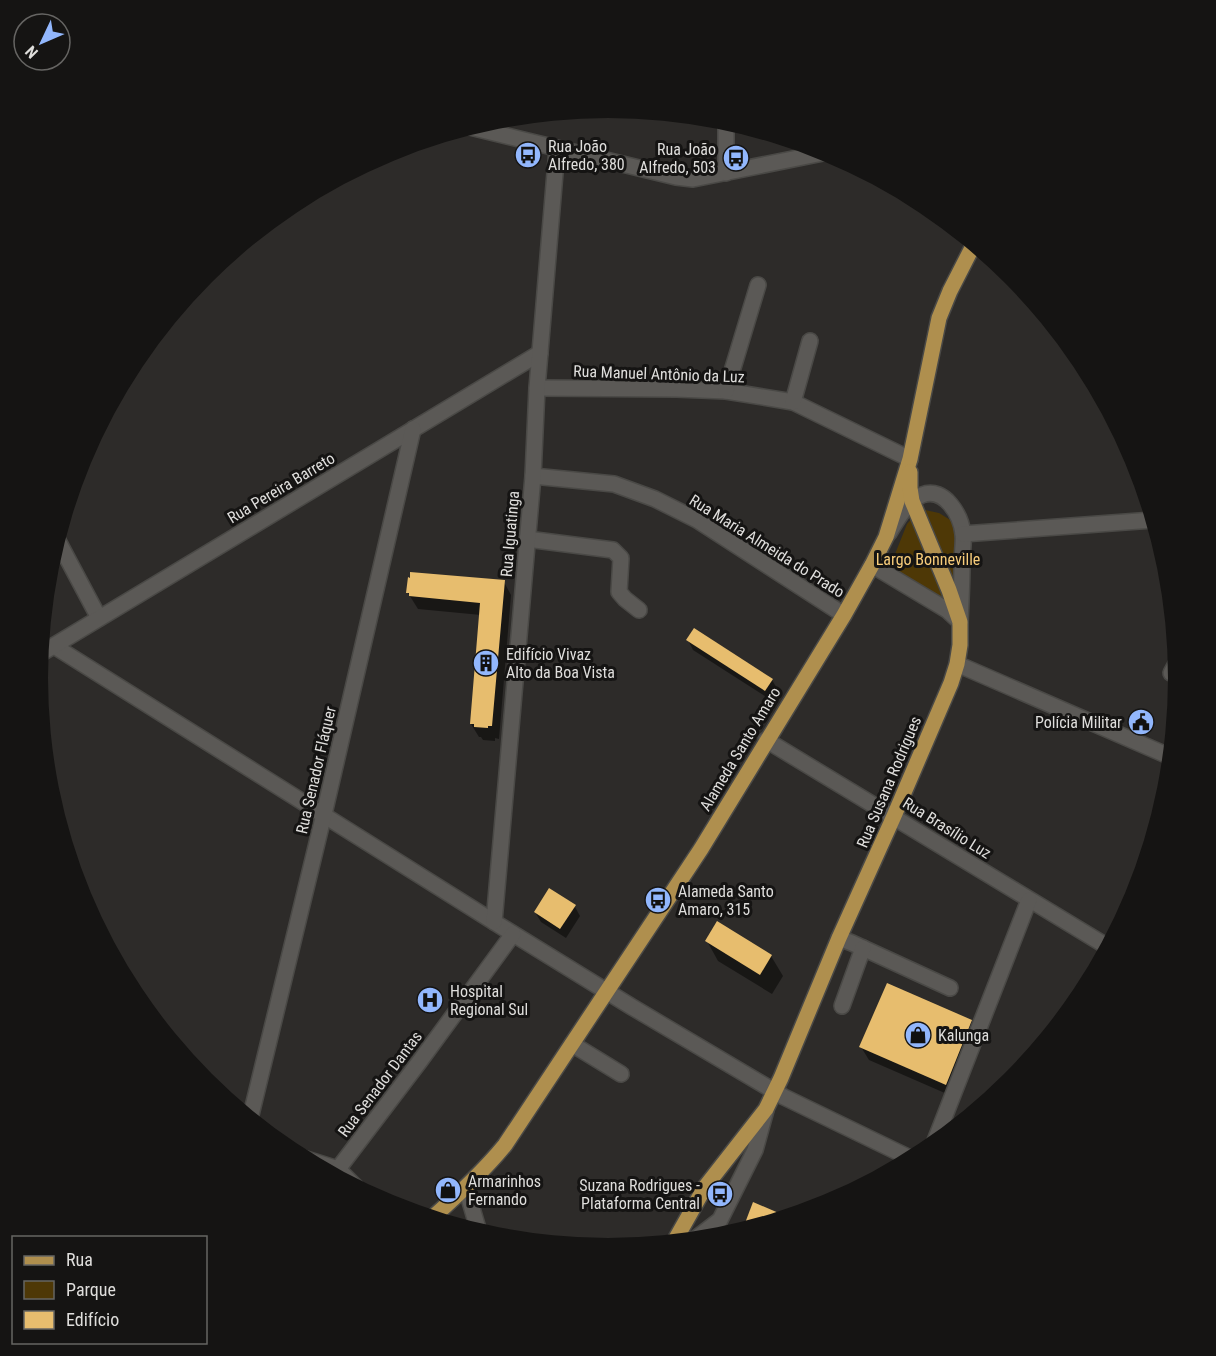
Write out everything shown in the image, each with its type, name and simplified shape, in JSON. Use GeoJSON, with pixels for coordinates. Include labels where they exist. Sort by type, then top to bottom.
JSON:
{"type":"FeatureCollection","features":[{"type":"Feature","properties":{"kind":"main road","name":"Alameda Santo Amaro"},"geometry":{"type":"LineString","coordinates":[[439,1212],[487,1167],[505,1145],[608,992],[701,849],[844,615],[872,565],[886,537],[910,459],[939,318],[970,251]]}},
{"type":"Feature","properties":{"kind":"main road","name":"Rua Susana Rodrigues"},"geometry":{"type":"LineString","coordinates":[[679,1233],[705,1186],[766,1109],[775,1091],[839,938],[951,683],[957,664],[960,622],[912,501],[910,459]]}},
{"type":"Feature","properties":{"kind":"street"},"geometry":{"type":"LineString","coordinates":[[488,131],[676,177],[693,179],[809,156]]}},
{"type":"Feature","properties":{"kind":"street"},"geometry":{"type":"LineString","coordinates":[[726,131],[726,173]]}},
{"type":"Feature","properties":{"kind":"street","name":"Rua Iguatinga"},"geometry":{"type":"LineString","coordinates":[[494,922],[533,476],[537,388],[557,149]]}},
{"type":"Feature","properties":{"kind":"street"},"geometry":{"type":"LineString","coordinates":[[726,392],[758,285]]}},
{"type":"Feature","properties":{"kind":"street"},"geometry":{"type":"LineString","coordinates":[[793,402],[810,341]]}},
{"type":"Feature","properties":{"kind":"street","name":"Rua Pereira Barreto"},"geometry":{"type":"LineString","coordinates":[[49,649],[540,353]]}},
{"type":"Feature","properties":{"kind":"street","name":"Rua Manuel Antônio da Luz"},"geometry":{"type":"LineString","coordinates":[[537,388],[676,389],[726,392],[793,402],[910,459]]}},
{"type":"Feature","properties":{"kind":"street","name":"Rua Senador Fláquer"},"geometry":{"type":"LineString","coordinates":[[252,1110],[324,814],[413,429]]}},
{"type":"Feature","properties":{"kind":"street","name":"Rua Maria Almeida do Prado"},"geometry":{"type":"LineString","coordinates":[[533,476],[614,484],[655,499],[697,520],[844,615]]}},
{"type":"Feature","properties":{"kind":"street"},"geometry":{"type":"LineString","coordinates":[[886,537],[912,501],[923,494],[944,497],[954,508],[963,534],[960,622]]}},
{"type":"Feature","properties":{"kind":"street"},"geometry":{"type":"LineString","coordinates":[[963,534],[1145,521]]}},
{"type":"Feature","properties":{"kind":"street"},"geometry":{"type":"LineString","coordinates":[[527,539],[614,550],[621,558],[619,592],[639,610]]}},
{"type":"Feature","properties":{"kind":"street"},"geometry":{"type":"LineString","coordinates":[[63,550],[99,618]]}},
{"type":"Feature","properties":{"kind":"street"},"geometry":{"type":"LineString","coordinates":[[872,565],[947,610],[960,622]]}},
{"type":"Feature","properties":{"kind":"street"},"geometry":{"type":"LineString","coordinates":[[54,646],[608,992],[784,1097],[902,1154]]}},
{"type":"Feature","properties":{"kind":"street"},"geometry":{"type":"LineString","coordinates":[[957,664],[1163,753]]}},
{"type":"Feature","properties":{"kind":"street","name":"Rua Brasílio Luz"},"geometry":{"type":"LineString","coordinates":[[766,740],[1101,943]]}},
{"type":"Feature","properties":{"kind":"street"},"geometry":{"type":"LineString","coordinates":[[940,1129],[1029,900]]}},
{"type":"Feature","properties":{"kind":"street","name":"Rua Senador Dantas"},"geometry":{"type":"LineString","coordinates":[[338,1169],[513,934]]}},
{"type":"Feature","properties":{"kind":"street"},"geometry":{"type":"LineString","coordinates":[[839,938],[950,988]]}},
{"type":"Feature","properties":{"kind":"street"},"geometry":{"type":"LineString","coordinates":[[842,1006],[863,948]]}},
{"type":"Feature","properties":{"kind":"street"},"geometry":{"type":"LineString","coordinates":[[572,1044],[621,1074]]}},
{"type":"Feature","properties":{"kind":"street","name":"Rua Susana Rodrigues"},"geometry":{"type":"LineString","coordinates":[[709,1228],[720,1220],[755,1150],[766,1109]]}},
{"type":"Feature","properties":{"kind":"street"},"geometry":{"type":"LineString","coordinates":[[466,1188],[476,1222]]}},
{"type":"Feature","properties":{"kind":"green space","name":"Largo Bonneville"},"geometry":{"type":"Polygon","coordinates":[[[925,510],[939,513],[952,521],[961,537],[957,613],[887,574],[907,524],[915,515],[925,510]]]}},
{"type":"Feature","properties":{"kind":"building","name":"Edifício Vivaz Alto da Boa Vista"},"geometry":{"type":"Polygon","coordinates":[[[410,572],[505,580],[492,726],[474,727],[474,724],[470,724],[480,603],[409,596],[409,593],[406,593],[410,572]]]}},
{"type":"Feature","properties":{"kind":"building"},"geometry":{"type":"Polygon","coordinates":[[[694,628],[773,679],[765,691],[686,640],[694,628]]]}},
{"type":"Feature","properties":{"kind":"building"},"geometry":{"type":"Polygon","coordinates":[[[549,888],[576,905],[560,929],[534,912],[549,888]]]}},
{"type":"Feature","properties":{"kind":"building"},"geometry":{"type":"Polygon","coordinates":[[[717,921],[772,955],[760,975],[705,941],[717,921]]]}},
{"type":"Feature","properties":{"kind":"building","name":"Kalunga"},"geometry":{"type":"Polygon","coordinates":[[[887,983],[972,1020],[946,1085],[859,1047],[887,983]]]}},
{"type":"Feature","properties":{"kind":"building"},"geometry":{"type":"Polygon","coordinates":[[[753,1202],[776,1212],[753,1219],[746,1221],[753,1202]]]}},
{"type":"Feature","properties":{"kind":"place","name":"Rua João Alfredo, 380"},"geometry":{"type":"Point","coordinates":[528,155]}},
{"type":"Feature","properties":{"kind":"place","name":"Rua João Alfredo, 503"},"geometry":{"type":"Point","coordinates":[736,158]}},
{"type":"Feature","properties":{"kind":"place","name":"Edifício Vivaz Alto da Boa Vista"},"geometry":{"type":"Point","coordinates":[486,663]}},
{"type":"Feature","properties":{"kind":"place","name":"Polícia Militar"},"geometry":{"type":"Point","coordinates":[1141,722]}},
{"type":"Feature","properties":{"kind":"place","name":"Alameda Santo Amaro, 315"},"geometry":{"type":"Point","coordinates":[658,900]}},
{"type":"Feature","properties":{"kind":"place","name":"Hospital Regional Sul"},"geometry":{"type":"Point","coordinates":[430,1000]}},
{"type":"Feature","properties":{"kind":"place","name":"Kalunga"},"geometry":{"type":"Point","coordinates":[918,1035]}},
{"type":"Feature","properties":{"kind":"place","name":"Armarinhos Fernando"},"geometry":{"type":"Point","coordinates":[448,1190]}},
{"type":"Feature","properties":{"kind":"place","name":"Suzana Rodrigues - Plataforma Central"},"geometry":{"type":"Point","coordinates":[720,1194]}}]}
